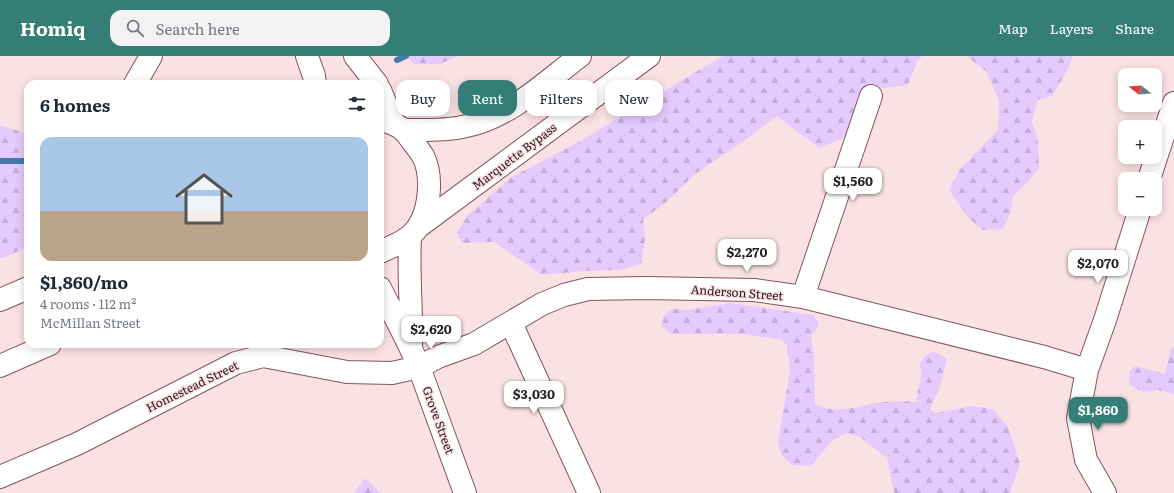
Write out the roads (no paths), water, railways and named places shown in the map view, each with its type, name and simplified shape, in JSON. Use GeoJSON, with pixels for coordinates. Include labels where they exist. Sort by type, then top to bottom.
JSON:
{"type":"FeatureCollection","features":[{"type":"Feature","properties":{"kind":"main road"},"geometry":{"type":"LineString","coordinates":[[137,80],[151,56]]}},
{"type":"Feature","properties":{"kind":"main road"},"geometry":{"type":"LineString","coordinates":[[306,56],[314,80]]}},
{"type":"Feature","properties":{"kind":"main road"},"geometry":{"type":"LineString","coordinates":[[355,56],[374,80]]}},
{"type":"Feature","properties":{"kind":"main road"},"geometry":{"type":"LineString","coordinates":[[392,124],[437,130],[478,123],[496,116],[516,104],[580,56]]}},
{"type":"Feature","properties":{"kind":"main road","name":"Marquette Bypass"},"geometry":{"type":"LineString","coordinates":[[384,250],[398,244],[649,56]]}},
{"type":"Feature","properties":{"kind":"main road"},"geometry":{"type":"LineString","coordinates":[[803,297],[870,96]]}},
{"type":"Feature","properties":{"kind":"main road"},"geometry":{"type":"LineString","coordinates":[[384,101],[392,124],[424,157],[428,174],[429,190],[427,208],[414,232]]}},
{"type":"Feature","properties":{"kind":"main road"},"geometry":{"type":"LineString","coordinates":[[1151,172],[1174,103]]}},
{"type":"Feature","properties":{"kind":"main road"},"geometry":{"type":"LineString","coordinates":[[1105,493],[1086,460],[1078,418],[1086,370],[1105,320],[1138,216]]}},
{"type":"Feature","properties":{"kind":"main road","name":"Grove Street"},"geometry":{"type":"LineString","coordinates":[[414,232],[409,268],[415,357]]}},
{"type":"Feature","properties":{"kind":"main road","name":"Anderson Street"},"geometry":{"type":"LineString","coordinates":[[415,357],[438,357],[474,344],[542,304],[564,295],[588,289],[720,289],[754,290],[803,297],[1044,357],[1086,370]]}},
{"type":"Feature","properties":{"kind":"main road"},"geometry":{"type":"LineString","coordinates":[[0,300],[24,290]]}},
{"type":"Feature","properties":{"kind":"main road","name":"Grove Street"},"geometry":{"type":"LineString","coordinates":[[384,296],[415,357],[465,493]]}},
{"type":"Feature","properties":{"kind":"main road"},"geometry":{"type":"LineString","coordinates":[[511,323],[589,493]]}},
{"type":"Feature","properties":{"kind":"main road"},"geometry":{"type":"LineString","coordinates":[[0,366],[41,348]]}},
{"type":"Feature","properties":{"kind":"main road","name":"Homestead Street"},"geometry":{"type":"LineString","coordinates":[[0,477],[77,444],[236,363],[263,356],[348,372],[385,374],[415,357]]}},
{"type":"Feature","properties":{"kind":"waterway"},"geometry":{"type":"LineString","coordinates":[[397,60],[406,56]]}},
{"type":"Feature","properties":{"kind":"waterway"},"geometry":{"type":"LineString","coordinates":[[0,161],[24,161]]}}]}
